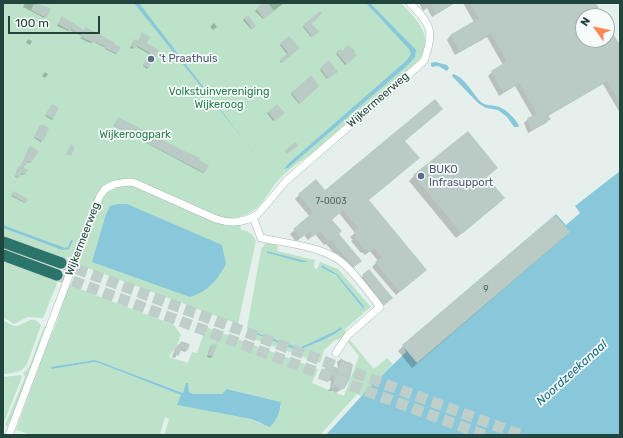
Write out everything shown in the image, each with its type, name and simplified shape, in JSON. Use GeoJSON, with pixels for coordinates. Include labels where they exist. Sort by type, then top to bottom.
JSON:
{"type":"FeatureCollection","features":[{"type":"Feature","properties":{"kind":"highway"},"geometry":{"type":"LineString","coordinates":[[3,242],[61,263]]}},
{"type":"Feature","properties":{"kind":"highway"},"geometry":{"type":"LineString","coordinates":[[3,255],[56,275]]}},
{"type":"Feature","properties":{"kind":"street","name":"Wijkermeerweg"},"geometry":{"type":"LineString","coordinates":[[10,435],[100,196],[110,186],[121,182],[135,183],[223,221],[236,222],[253,217],[263,209],[286,181],[424,61],[430,46],[431,32],[424,17],[410,3]]}},
{"type":"Feature","properties":{"kind":"street"},"geometry":{"type":"LineString","coordinates":[[253,217],[261,238],[324,253],[339,260],[354,275],[380,307],[348,335],[336,353]]}},
{"type":"Feature","properties":{"kind":"green space","name":"Volkstuinvereniging Wijkeroog"},"geometry":{"type":"Polygon","coordinates":[[[3,3],[401,3],[415,18],[424,33],[425,41],[424,49],[420,58],[413,68],[287,172],[276,183],[257,208],[246,215],[239,217],[241,230],[250,233],[256,241],[238,324],[77,264],[78,261],[67,257],[66,260],[3,237],[3,228],[62,250],[3,227],[3,3]]]}},
{"type":"Feature","properties":{"kind":"green space"},"geometry":{"type":"Polygon","coordinates":[[[266,242],[278,246],[277,251],[315,260],[314,267],[316,269],[320,262],[338,269],[371,307],[345,329],[346,334],[338,340],[336,339],[324,350],[320,363],[250,337],[247,328],[261,250],[266,242]],[[322,265],[321,267],[334,274],[350,290],[363,308],[360,311],[361,312],[364,308],[364,306],[337,274],[322,265]],[[340,328],[299,348],[260,334],[256,334],[294,349],[299,349],[323,340],[339,331],[341,329],[340,328]]]}},
{"type":"Feature","properties":{"kind":"green space"},"geometry":{"type":"Polygon","coordinates":[[[3,260],[58,281],[43,318],[28,317],[14,324],[3,317],[3,260]]]}},
{"type":"Feature","properties":{"kind":"green space"},"geometry":{"type":"Polygon","coordinates":[[[69,285],[174,325],[181,335],[169,357],[188,363],[192,352],[197,353],[206,327],[318,369],[312,383],[344,396],[359,356],[347,341],[349,339],[374,369],[387,358],[393,364],[362,396],[357,394],[320,435],[164,435],[169,419],[165,417],[160,435],[32,435],[16,430],[45,350],[55,327],[69,285]],[[94,360],[52,367],[52,369],[94,362],[99,363],[181,395],[178,405],[251,419],[261,424],[281,408],[281,402],[228,389],[222,394],[193,394],[189,392],[188,383],[183,393],[94,360]]]}},
{"type":"Feature","properties":{"kind":"green space"},"geometry":{"type":"Polygon","coordinates":[[[3,320],[15,326],[31,320],[38,321],[41,325],[25,367],[17,372],[3,374],[3,320]]]}},
{"type":"Feature","properties":{"kind":"green space"},"geometry":{"type":"Polygon","coordinates":[[[44,326],[28,377],[7,427],[5,425],[25,377],[23,373],[30,365],[44,326]]]}},
{"type":"Feature","properties":{"kind":"green space"},"geometry":{"type":"Polygon","coordinates":[[[21,375],[22,377],[3,425],[3,377],[21,375]]]}},
{"type":"Feature","properties":{"kind":"water"},"geometry":{"type":"Polygon","coordinates":[[[134,3],[139,3],[245,142],[134,3]]]}},
{"type":"Feature","properties":{"kind":"water"},"geometry":{"type":"Polygon","coordinates":[[[366,3],[370,3],[416,50],[415,57],[408,65],[288,168],[284,169],[406,61],[411,54],[409,49],[366,3]]]}},
{"type":"Feature","properties":{"kind":"water"},"geometry":{"type":"Polygon","coordinates":[[[435,62],[447,65],[449,68],[447,71],[439,66],[431,66],[431,63],[435,62]]]}},
{"type":"Feature","properties":{"kind":"water"},"geometry":{"type":"Polygon","coordinates":[[[453,74],[465,82],[481,102],[497,106],[505,110],[513,117],[519,126],[514,127],[507,117],[498,110],[486,108],[478,103],[452,76],[453,74]]]}},
{"type":"Feature","properties":{"kind":"water","name":"Noordzeekanaal"},"geometry":{"type":"Polygon","coordinates":[[[620,171],[620,435],[326,435],[367,390],[406,352],[403,345],[556,214],[566,225],[580,213],[575,206],[620,171]]]}},
{"type":"Feature","properties":{"kind":"water"},"geometry":{"type":"Polygon","coordinates":[[[127,204],[222,245],[226,264],[212,284],[197,295],[190,297],[92,262],[106,214],[110,206],[127,204]]]}},
{"type":"Feature","properties":{"kind":"water"},"geometry":{"type":"Polygon","coordinates":[[[3,225],[65,248],[68,247],[71,240],[73,240],[69,249],[62,250],[3,228],[3,225]]]}},
{"type":"Feature","properties":{"kind":"water"},"geometry":{"type":"Polygon","coordinates":[[[267,251],[309,262],[301,262],[267,253],[267,251]]]}},
{"type":"Feature","properties":{"kind":"water"},"geometry":{"type":"Polygon","coordinates":[[[322,265],[337,274],[364,306],[364,308],[360,312],[363,308],[336,275],[321,267],[322,265]]]}},
{"type":"Feature","properties":{"kind":"water"},"geometry":{"type":"Polygon","coordinates":[[[341,327],[342,329],[332,335],[299,350],[256,334],[257,333],[299,348],[341,327]]]}},
{"type":"Feature","properties":{"kind":"water"},"geometry":{"type":"Polygon","coordinates":[[[94,360],[183,393],[186,383],[188,383],[189,392],[193,394],[222,394],[227,389],[281,402],[280,409],[278,416],[270,427],[251,419],[177,405],[181,395],[99,363],[94,362],[52,369],[51,367],[94,360]]]}},
{"type":"Feature","properties":{"kind":"building"},"geometry":{"type":"Polygon","coordinates":[[[37,3],[51,9],[46,18],[31,10],[34,4],[36,5],[37,3]]]}},
{"type":"Feature","properties":{"kind":"building"},"geometry":{"type":"Polygon","coordinates":[[[263,3],[268,3],[274,11],[264,19],[256,9],[263,3]]]}},
{"type":"Feature","properties":{"kind":"building"},"geometry":{"type":"Polygon","coordinates":[[[430,3],[454,3],[436,13],[430,3]]]}},
{"type":"Feature","properties":{"kind":"building"},"geometry":{"type":"Polygon","coordinates":[[[470,3],[596,3],[599,8],[575,8],[575,48],[615,48],[615,37],[620,45],[620,103],[607,81],[548,115],[551,119],[532,130],[527,118],[537,114],[519,83],[503,92],[491,71],[507,61],[491,33],[460,52],[450,35],[479,18],[470,3]]]}},
{"type":"Feature","properties":{"kind":"building"},"geometry":{"type":"Polygon","coordinates":[[[320,11],[322,13],[312,24],[319,32],[312,37],[303,25],[320,11]]]}},
{"type":"Feature","properties":{"kind":"building"},"geometry":{"type":"Polygon","coordinates":[[[248,15],[256,26],[252,29],[244,18],[248,15]]]}},
{"type":"Feature","properties":{"kind":"building"},"geometry":{"type":"Polygon","coordinates":[[[62,16],[84,30],[86,27],[121,47],[117,54],[96,42],[92,42],[81,37],[82,35],[71,29],[70,31],[58,24],[62,16]]]}},
{"type":"Feature","properties":{"kind":"building"},"geometry":{"type":"Polygon","coordinates":[[[142,32],[150,37],[147,43],[159,50],[149,68],[143,65],[150,53],[137,46],[135,48],[131,46],[134,39],[138,41],[142,32]]]}},
{"type":"Feature","properties":{"kind":"building"},"geometry":{"type":"Polygon","coordinates":[[[289,36],[300,48],[282,63],[280,59],[288,53],[280,43],[289,36]]]}},
{"type":"Feature","properties":{"kind":"building"},"geometry":{"type":"Polygon","coordinates":[[[348,45],[355,51],[354,52],[357,56],[346,64],[336,52],[340,49],[342,51],[348,45]]]}},
{"type":"Feature","properties":{"kind":"building"},"geometry":{"type":"Polygon","coordinates":[[[329,60],[338,72],[328,79],[320,68],[329,60]]]}},
{"type":"Feature","properties":{"kind":"building"},"geometry":{"type":"Polygon","coordinates":[[[310,76],[312,76],[319,86],[300,104],[291,92],[310,76]]]}},
{"type":"Feature","properties":{"kind":"building"},"geometry":{"type":"Polygon","coordinates":[[[435,99],[443,109],[405,141],[420,158],[369,200],[427,270],[400,292],[375,262],[382,257],[374,248],[369,252],[367,249],[365,250],[355,237],[356,235],[354,232],[358,228],[343,210],[332,220],[342,231],[339,234],[362,261],[354,267],[331,240],[329,242],[320,231],[313,237],[309,232],[301,238],[293,229],[313,212],[298,194],[316,179],[325,190],[435,99]]]}},
{"type":"Feature","properties":{"kind":"building"},"geometry":{"type":"Polygon","coordinates":[[[52,104],[59,108],[53,119],[45,115],[52,104]]]}},
{"type":"Feature","properties":{"kind":"building"},"geometry":{"type":"Polygon","coordinates":[[[277,104],[285,113],[275,121],[268,112],[277,104]]]}},
{"type":"Feature","properties":{"kind":"building"},"geometry":{"type":"Polygon","coordinates":[[[118,117],[200,158],[199,160],[209,165],[205,173],[120,129],[114,125],[118,117]]]}},
{"type":"Feature","properties":{"kind":"building"},"geometry":{"type":"Polygon","coordinates":[[[41,124],[49,128],[44,140],[43,139],[42,141],[34,137],[41,124]]]}},
{"type":"Feature","properties":{"kind":"building"},"geometry":{"type":"Polygon","coordinates":[[[468,131],[498,168],[487,177],[505,198],[462,234],[413,175],[468,131]]]}},
{"type":"Feature","properties":{"kind":"building"},"geometry":{"type":"Polygon","coordinates":[[[295,142],[299,145],[287,154],[284,151],[295,142]]]}},
{"type":"Feature","properties":{"kind":"building"},"geometry":{"type":"Polygon","coordinates":[[[71,144],[75,147],[71,156],[66,154],[71,144]]]}},
{"type":"Feature","properties":{"kind":"building"},"geometry":{"type":"Polygon","coordinates":[[[30,146],[39,151],[31,163],[28,161],[24,168],[28,170],[25,175],[22,173],[19,178],[15,176],[18,171],[16,171],[19,166],[20,167],[30,146]]]}},
{"type":"Feature","properties":{"kind":"building"},"geometry":{"type":"Polygon","coordinates":[[[14,191],[28,199],[26,203],[11,195],[14,191]]]}},
{"type":"Feature","properties":{"kind":"building"},"geometry":{"type":"Polygon","coordinates":[[[555,215],[570,232],[417,363],[402,345],[555,215]]]}},
{"type":"Feature","properties":{"kind":"building"},"geometry":{"type":"Polygon","coordinates":[[[369,269],[393,298],[384,305],[362,275],[369,269]]]}},
{"type":"Feature","properties":{"kind":"building"},"geometry":{"type":"Polygon","coordinates":[[[181,341],[190,344],[188,350],[181,348],[179,356],[174,354],[177,345],[180,345],[181,341]]]}},
{"type":"Feature","properties":{"kind":"building"},"geometry":{"type":"Polygon","coordinates":[[[212,344],[217,345],[213,356],[208,355],[212,344]]]}},
{"type":"Feature","properties":{"kind":"building"},"geometry":{"type":"Polygon","coordinates":[[[340,358],[350,362],[353,365],[350,379],[344,389],[340,390],[337,387],[330,387],[334,383],[334,377],[328,375],[329,372],[324,368],[330,368],[332,366],[338,368],[342,363],[340,358]]]}},
{"type":"Feature","properties":{"kind":"tunnel"},"geometry":{"type":"LineString","coordinates":[[61,263],[521,435]]}},
{"type":"Feature","properties":{"kind":"tunnel"},"geometry":{"type":"LineString","coordinates":[[57,275],[484,435]]}},
{"type":"Feature","properties":{"kind":"place","name":"'t Praathuis"},"geometry":{"type":"Point","coordinates":[151,59]}},
{"type":"Feature","properties":{"kind":"place","name":"BUKO Infrasupport"},"geometry":{"type":"Point","coordinates":[421,176]}},
{"type":"Feature","properties":{"kind":"park label","name":"Wijkeroogpark"},"geometry":{"type":"Point","coordinates":[135,135]}}]}
